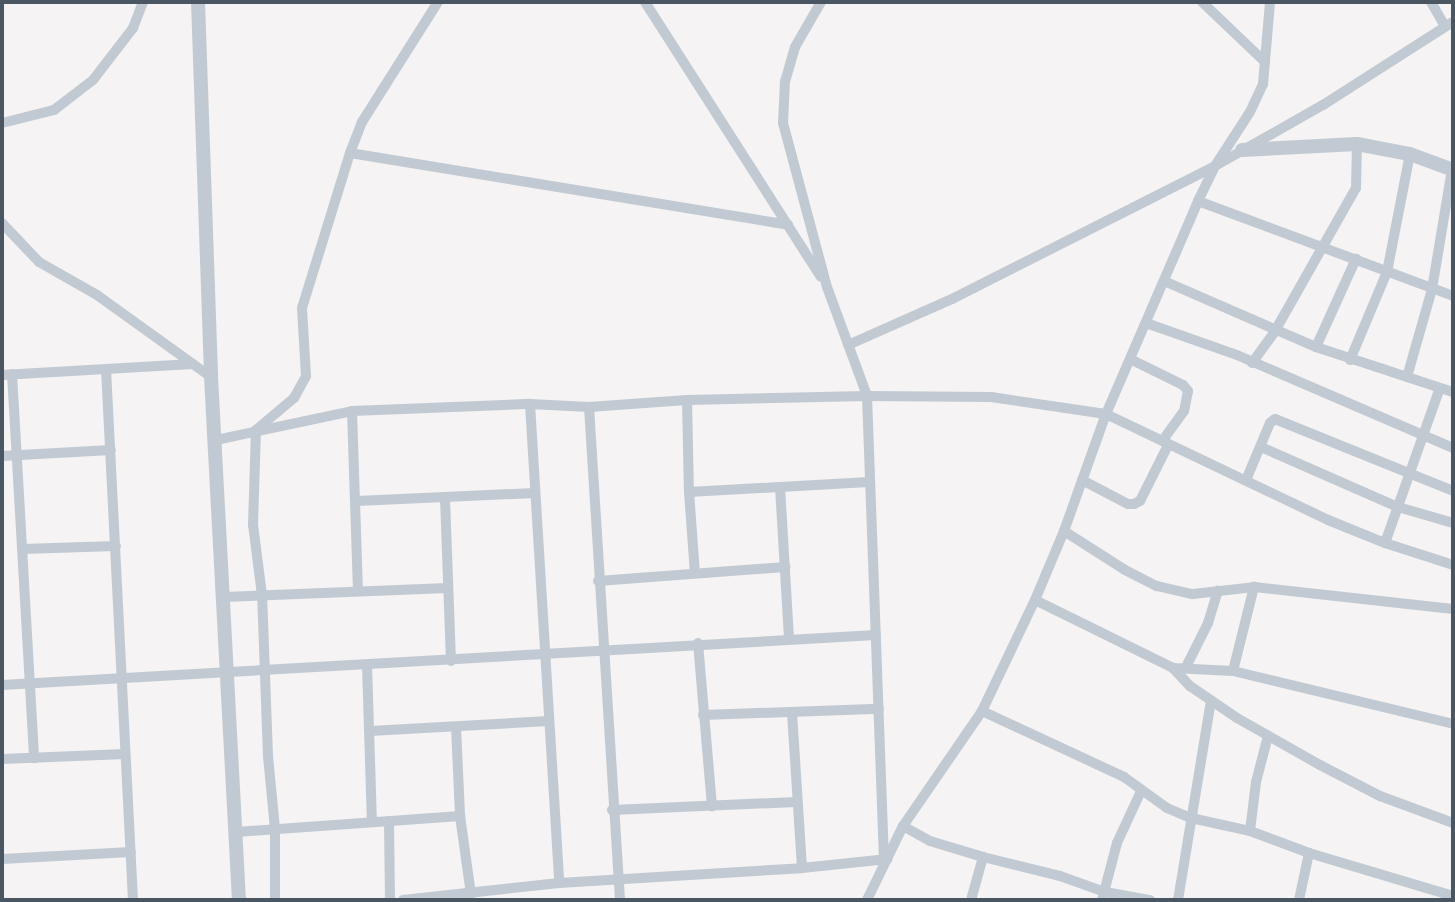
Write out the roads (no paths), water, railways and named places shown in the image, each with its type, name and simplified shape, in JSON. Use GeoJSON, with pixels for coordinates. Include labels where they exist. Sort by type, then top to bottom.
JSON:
{"type":"FeatureCollection","features":[{"type":"Feature","properties":{"kind":"street"},"geometry":{"type":"LineString","coordinates":[[2,123],[54,110],[93,80],[133,28],[143,2]]}},
{"type":"Feature","properties":{"kind":"street"},"geometry":{"type":"LineString","coordinates":[[198,2],[211,377],[239,900]]}},
{"type":"Feature","properties":{"kind":"street"},"geometry":{"type":"LineString","coordinates":[[275,900],[275,829],[263,671],[262,595],[253,525],[256,430],[294,398],[306,376],[302,308],[349,153],[362,122],[438,2]]}},
{"type":"Feature","properties":{"kind":"street"},"geometry":{"type":"LineString","coordinates":[[645,2],[827,287]]}},
{"type":"Feature","properties":{"kind":"street"},"geometry":{"type":"LineString","coordinates":[[821,2],[795,47],[785,81],[783,123],[827,287],[867,396],[886,859]]}},
{"type":"Feature","properties":{"kind":"street"},"geometry":{"type":"LineString","coordinates":[[1202,2],[1265,61]]}},
{"type":"Feature","properties":{"kind":"street"},"geometry":{"type":"LineString","coordinates":[[867,900],[903,826],[982,711],[1035,600],[1064,531],[1106,414],[1198,201],[1215,166],[1250,112],[1263,84],[1270,2]]}},
{"type":"Feature","properties":{"kind":"street"},"geometry":{"type":"LineString","coordinates":[[848,345],[952,299],[1215,166],[1323,105],[1449,24],[1431,2]]}},
{"type":"Feature","properties":{"kind":"street"},"geometry":{"type":"LineString","coordinates":[[1242,150],[1357,144],[1410,154],[1453,169],[1432,289],[1406,377]]}},
{"type":"Feature","properties":{"kind":"street"},"geometry":{"type":"LineString","coordinates":[[1252,363],[1275,331],[1356,188],[1357,144]]}},
{"type":"Feature","properties":{"kind":"street"},"geometry":{"type":"LineString","coordinates":[[349,153],[788,225]]}},
{"type":"Feature","properties":{"kind":"street"},"geometry":{"type":"LineString","coordinates":[[1350,360],[1387,272],[1410,154]]}},
{"type":"Feature","properties":{"kind":"street"},"geometry":{"type":"LineString","coordinates":[[1198,201],[1325,246],[1453,296]]}},
{"type":"Feature","properties":{"kind":"street"},"geometry":{"type":"LineString","coordinates":[[2,223],[39,262],[97,295],[211,377]]}},
{"type":"Feature","properties":{"kind":"street"},"geometry":{"type":"LineString","coordinates":[[1315,347],[1356,259]]}},
{"type":"Feature","properties":{"kind":"street"},"geometry":{"type":"LineString","coordinates":[[1164,281],[1315,347],[1453,392]]}},
{"type":"Feature","properties":{"kind":"street"},"geometry":{"type":"LineString","coordinates":[[1146,323],[1252,363],[1453,449]]}},
{"type":"Feature","properties":{"kind":"street"},"geometry":{"type":"LineString","coordinates":[[1082,480],[1128,504],[1140,501],[1165,443],[1184,411],[1188,391],[1183,384],[1130,359]]}},
{"type":"Feature","properties":{"kind":"street"},"geometry":{"type":"LineString","coordinates":[[34,758],[19,455],[7,375],[193,364]]}},
{"type":"Feature","properties":{"kind":"street"},"geometry":{"type":"LineString","coordinates":[[106,369],[133,900]]}},
{"type":"Feature","properties":{"kind":"street"},"geometry":{"type":"LineString","coordinates":[[1385,543],[1440,388]]}},
{"type":"Feature","properties":{"kind":"street"},"geometry":{"type":"LineString","coordinates":[[216,440],[352,411],[530,404],[589,407],[687,400],[867,396],[990,397],[1106,414],[1328,520],[1385,543],[1453,565]]}},
{"type":"Feature","properties":{"kind":"street"},"geometry":{"type":"LineString","coordinates":[[687,400],[689,492],[695,573]]}},
{"type":"Feature","properties":{"kind":"street"},"geometry":{"type":"LineString","coordinates":[[530,404],[559,883]]}},
{"type":"Feature","properties":{"kind":"street"},"geometry":{"type":"LineString","coordinates":[[589,407],[612,810],[620,900]]}},
{"type":"Feature","properties":{"kind":"street"},"geometry":{"type":"LineString","coordinates":[[352,411],[358,591]]}},
{"type":"Feature","properties":{"kind":"street"},"geometry":{"type":"LineString","coordinates":[[1246,480],[1270,423],[1275,419],[1453,491]]}},
{"type":"Feature","properties":{"kind":"street"},"geometry":{"type":"LineString","coordinates":[[1261,447],[1398,507],[1453,523]]}},
{"type":"Feature","properties":{"kind":"street"},"geometry":{"type":"LineString","coordinates":[[2,456],[111,450]]}},
{"type":"Feature","properties":{"kind":"street"},"geometry":{"type":"LineString","coordinates":[[689,492],[869,482]]}},
{"type":"Feature","properties":{"kind":"street"},"geometry":{"type":"LineString","coordinates":[[780,487],[789,638]]}},
{"type":"Feature","properties":{"kind":"street"},"geometry":{"type":"LineString","coordinates":[[357,501],[536,493]]}},
{"type":"Feature","properties":{"kind":"street"},"geometry":{"type":"LineString","coordinates":[[445,498],[451,661]]}},
{"type":"Feature","properties":{"kind":"street"},"geometry":{"type":"LineString","coordinates":[[1064,531],[1125,570],[1157,586],[1193,594],[1254,587],[1453,608]]}},
{"type":"Feature","properties":{"kind":"street"},"geometry":{"type":"LineString","coordinates":[[22,549],[116,546]]}},
{"type":"Feature","properties":{"kind":"street"},"geometry":{"type":"LineString","coordinates":[[598,581],[785,567]]}},
{"type":"Feature","properties":{"kind":"street"},"geometry":{"type":"LineString","coordinates":[[1233,671],[1254,587]]}},
{"type":"Feature","properties":{"kind":"street"},"geometry":{"type":"LineString","coordinates":[[224,597],[448,588]]}},
{"type":"Feature","properties":{"kind":"street"},"geometry":{"type":"LineString","coordinates":[[1186,667],[1208,623],[1218,591]]}},
{"type":"Feature","properties":{"kind":"street"},"geometry":{"type":"LineString","coordinates":[[1035,600],[1173,668],[1190,686],[1210,701],[1268,736],[1380,796],[1453,823]]}},
{"type":"Feature","properties":{"kind":"street"},"geometry":{"type":"LineString","coordinates":[[2,685],[451,661],[698,643],[876,635]]}},
{"type":"Feature","properties":{"kind":"street"},"geometry":{"type":"LineString","coordinates":[[698,643],[712,806]]}},
{"type":"Feature","properties":{"kind":"street"},"geometry":{"type":"LineString","coordinates":[[367,665],[372,822]]}},
{"type":"Feature","properties":{"kind":"street"},"geometry":{"type":"LineString","coordinates":[[1173,668],[1233,671],[1453,724]]}},
{"type":"Feature","properties":{"kind":"street"},"geometry":{"type":"LineString","coordinates":[[1178,900],[1210,701]]}},
{"type":"Feature","properties":{"kind":"street"},"geometry":{"type":"LineString","coordinates":[[703,715],[879,709]]}},
{"type":"Feature","properties":{"kind":"street"},"geometry":{"type":"LineString","coordinates":[[982,711],[1124,777],[1167,808],[1191,818],[1250,831],[1309,853],[1453,896]]}},
{"type":"Feature","properties":{"kind":"street"},"geometry":{"type":"LineString","coordinates":[[792,713],[802,868]]}},
{"type":"Feature","properties":{"kind":"street"},"geometry":{"type":"LineString","coordinates":[[370,731],[549,721]]}},
{"type":"Feature","properties":{"kind":"street"},"geometry":{"type":"LineString","coordinates":[[456,727],[460,816],[471,894]]}},
{"type":"Feature","properties":{"kind":"street"},"geometry":{"type":"LineString","coordinates":[[1250,831],[1256,782],[1268,736]]}},
{"type":"Feature","properties":{"kind":"street"},"geometry":{"type":"LineString","coordinates":[[2,759],[125,754]]}},
{"type":"Feature","properties":{"kind":"street"},"geometry":{"type":"LineString","coordinates":[[1103,896],[1117,843],[1141,791]]}},
{"type":"Feature","properties":{"kind":"street"},"geometry":{"type":"LineString","coordinates":[[612,810],[797,802]]}},
{"type":"Feature","properties":{"kind":"street"},"geometry":{"type":"LineString","coordinates":[[236,832],[460,816]]}},
{"type":"Feature","properties":{"kind":"street"},"geometry":{"type":"LineString","coordinates":[[389,821],[390,900]]}},
{"type":"Feature","properties":{"kind":"street"},"geometry":{"type":"LineString","coordinates":[[903,826],[930,841],[1059,876],[1103,896],[1150,900]]}},
{"type":"Feature","properties":{"kind":"street"},"geometry":{"type":"LineString","coordinates":[[2,859],[131,852]]}},
{"type":"Feature","properties":{"kind":"street"},"geometry":{"type":"LineString","coordinates":[[1298,900],[1309,853]]}},
{"type":"Feature","properties":{"kind":"street"},"geometry":{"type":"LineString","coordinates":[[971,900],[983,857]]}},
{"type":"Feature","properties":{"kind":"street"},"geometry":{"type":"LineString","coordinates":[[403,900],[435,899],[559,883],[802,868],[886,859]]}}]}
